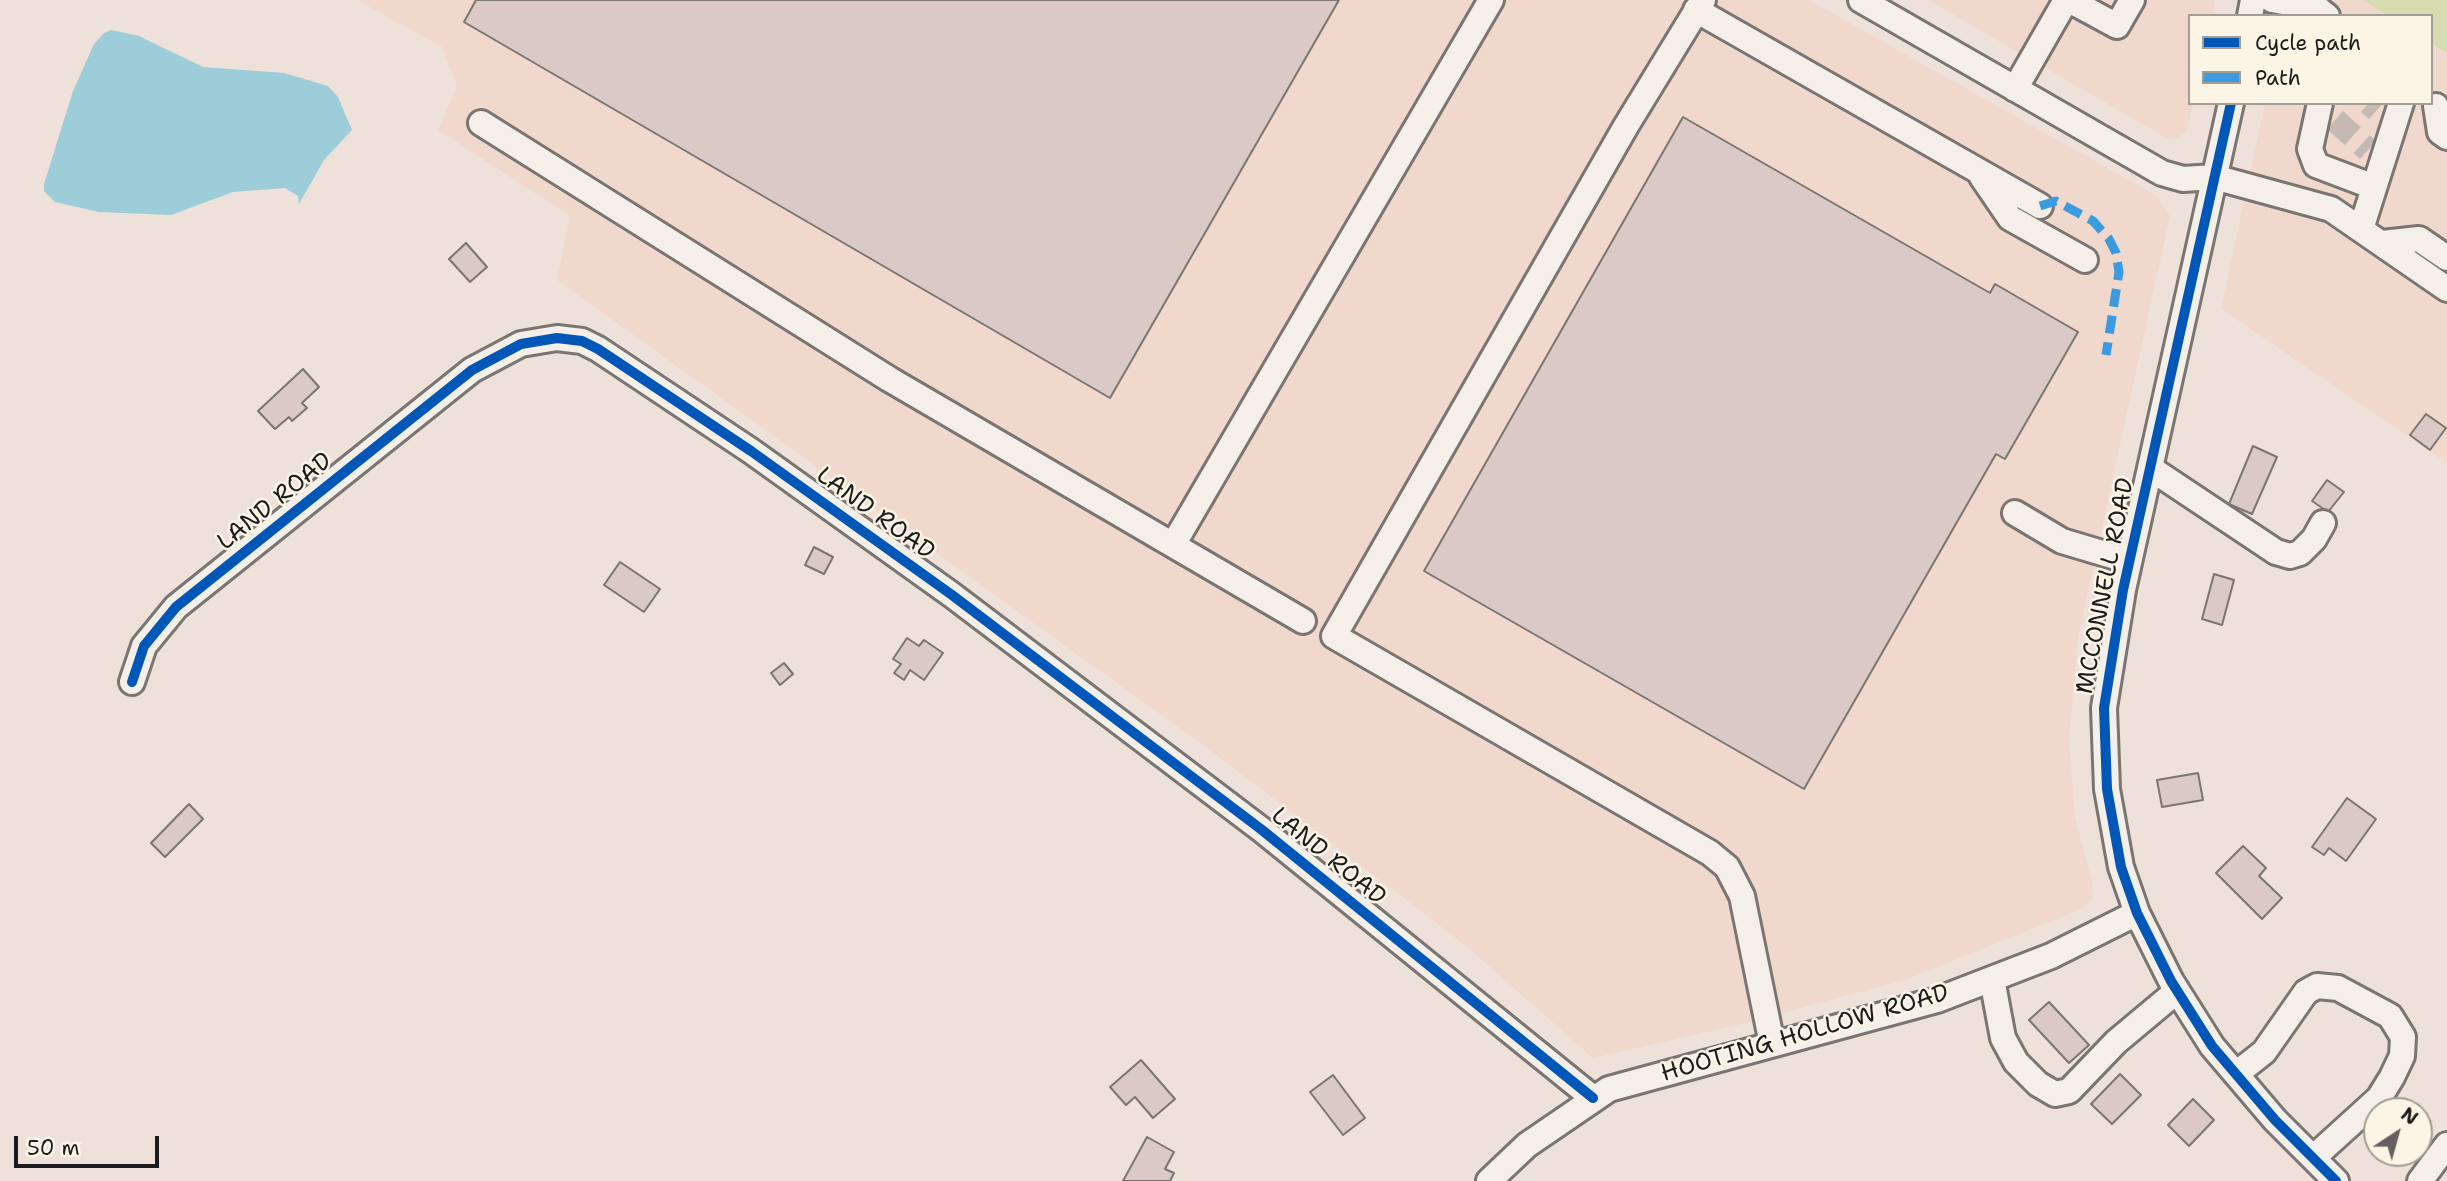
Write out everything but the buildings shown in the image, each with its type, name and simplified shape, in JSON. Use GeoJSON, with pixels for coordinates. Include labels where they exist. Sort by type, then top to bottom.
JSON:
{"type":"FeatureCollection","features":[{"type":"Feature","properties":{"kind":"street"},"geometry":{"type":"LineString","coordinates":[[1173,545],[1491,0]]}},
{"type":"Feature","properties":{"kind":"street"},"geometry":{"type":"LineString","coordinates":[[1861,0],[2162,173],[2183,179],[2214,177],[2332,209],[2447,289]]}},
{"type":"Feature","properties":{"kind":"street"},"geometry":{"type":"LineString","coordinates":[[2015,89],[2067,0],[2117,26],[2132,0]]}},
{"type":"Feature","properties":{"kind":"street"},"geometry":{"type":"LineString","coordinates":[[2272,0],[2317,8],[2324,14]]}},
{"type":"Feature","properties":{"kind":"street"},"geometry":{"type":"LineString","coordinates":[[1772,1045],[1742,896],[1727,867],[1710,853],[1334,636],[1619,138],[1699,5],[2040,206]]}},
{"type":"Feature","properties":{"kind":"street","name":"MCCONNELL ROAD"},"geometry":{"type":"LineString","coordinates":[[2231,105],[2129,561],[2104,708],[2107,789],[2121,867],[2137,913],[2177,991],[2212,1045],[2275,1120],[2336,1181]]}},
{"type":"Feature","properties":{"kind":"street"},"geometry":{"type":"LineString","coordinates":[[2438,108],[2440,132],[2447,137]]}},
{"type":"Feature","properties":{"kind":"street"},"geometry":{"type":"LineString","coordinates":[[2325,110],[2310,149],[2316,165],[2374,187]]}},
{"type":"Feature","properties":{"kind":"street"},"geometry":{"type":"LineString","coordinates":[[2361,229],[2374,187],[2375,156],[2391,112]]}},
{"type":"Feature","properties":{"kind":"street"},"geometry":{"type":"LineString","coordinates":[[481,123],[888,379],[1303,621]]}},
{"type":"Feature","properties":{"kind":"street"},"geometry":{"type":"LineString","coordinates":[[1978,171],[2010,218],[2085,260]]}},
{"type":"Feature","properties":{"kind":"street"},"geometry":{"type":"LineString","coordinates":[[2382,243],[2419,239],[2447,258]]}},
{"type":"Feature","properties":{"kind":"street","name":"LAND ROAD"},"geometry":{"type":"LineString","coordinates":[[132,682],[144,646],[176,607],[472,370],[521,344],[557,338],[582,341],[751,452],[952,595],[1262,830],[1593,1098]]}},
{"type":"Feature","properties":{"kind":"street"},"geometry":{"type":"LineString","coordinates":[[2150,468],[2276,552],[2290,556],[2301,553],[2323,523]]}},
{"type":"Feature","properties":{"kind":"street"},"geometry":{"type":"LineString","coordinates":[[2015,513],[2062,541],[2129,561]]}},
{"type":"Feature","properties":{"kind":"street","name":"HOOTING HOLLOW ROAD"},"geometry":{"type":"LineString","coordinates":[[1489,1181],[1527,1145],[1609,1089],[1937,1000],[2051,956],[2137,913]]}},
{"type":"Feature","properties":{"kind":"street"},"geometry":{"type":"LineString","coordinates":[[1992,979],[2003,1038],[2016,1062],[2038,1084],[2055,1094],[2069,1091],[2116,1042],[2177,991]]}},
{"type":"Feature","properties":{"kind":"street"},"geometry":{"type":"LineString","coordinates":[[2236,1073],[2264,1052],[2306,992],[2317,986],[2338,988],[2390,1016],[2403,1037],[2402,1056],[2392,1077],[2379,1098],[2313,1158]]}},
{"type":"Feature","properties":{"kind":"street"},"geometry":{"type":"LineString","coordinates":[[2420,1181],[2447,1146]]}},
{"type":"Feature","properties":{"kind":"shaded area"},"geometry":{"type":"Polygon","coordinates":[[[357,0],[1809,0],[2157,196],[2170,216],[2078,637],[2069,740],[2075,817],[2093,886],[2093,899],[2084,908],[1908,979],[1742,1024],[1593,1058],[1465,945],[1207,748],[557,280],[570,216],[438,130],[457,86],[442,47],[357,0]]]}},
{"type":"Feature","properties":{"kind":"shaded area"},"geometry":{"type":"Polygon","coordinates":[[[1928,0],[2215,0],[2212,14],[2188,14],[2188,105],[2193,105],[2187,132],[2168,139],[1928,0]]]}},
{"type":"Feature","properties":{"kind":"shaded area"},"geometry":{"type":"Polygon","coordinates":[[[2287,0],[2363,0],[2385,14],[2284,14],[2287,0]]]}},
{"type":"Feature","properties":{"kind":"shaded area"},"geometry":{"type":"Polygon","coordinates":[[[2433,44],[2447,53],[2447,463],[2221,309],[2265,105],[2433,105],[2433,44]]]}},
{"type":"Feature","properties":{"kind":"green space"},"geometry":{"type":"Polygon","coordinates":[[[2363,0],[2447,0],[2447,53],[2433,44],[2433,14],[2385,14],[2363,0]]]}},
{"type":"Feature","properties":{"kind":"water"},"geometry":{"type":"Polygon","coordinates":[[[111,30],[139,36],[203,67],[284,73],[328,86],[338,97],[352,130],[324,160],[299,204],[298,196],[285,188],[233,192],[171,215],[99,212],[55,202],[44,191],[44,184],[73,91],[94,44],[104,33],[111,30]]]}},
{"type":"Feature","properties":{"kind":"tunnel"},"geometry":{"type":"LineString","coordinates":[[2371,105],[2377,110]]}},
{"type":"Feature","properties":{"kind":"tunnel"},"geometry":{"type":"LineString","coordinates":[[2335,120],[2368,150]]}},
{"type":"Feature","properties":{"kind":"marked path"},"geometry":{"type":"LineString","coordinates":[[2040,206],[2056,201],[2093,221],[2109,239],[2116,253],[2119,272],[2106,355]]}},
{"type":"Feature","properties":{"kind":"cycle path"},"geometry":{"type":"LineString","coordinates":[[2231,105],[2123,590],[2104,708],[2107,789],[2121,867],[2137,913],[2171,981],[2212,1046],[2275,1120],[2336,1181]]}},
{"type":"Feature","properties":{"kind":"cycle path"},"geometry":{"type":"LineString","coordinates":[[132,682],[144,646],[176,607],[472,370],[521,344],[557,338],[582,341],[751,451],[952,595],[1262,830],[1593,1098]]}}]}
